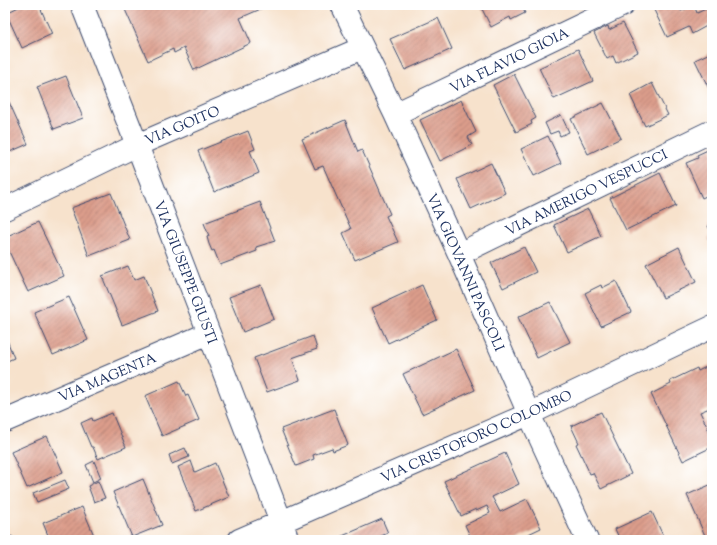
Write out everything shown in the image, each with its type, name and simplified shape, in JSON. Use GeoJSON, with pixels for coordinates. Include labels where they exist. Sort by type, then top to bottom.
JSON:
{"type":"FeatureCollection","features":[{"type":"Feature","properties":{"kind":"street","name":"VIA GIUSEPPE GIUSTI"},"geometry":{"type":"LineString","coordinates":[[82,5],[285,531]]}},
{"type":"Feature","properties":{"kind":"street","name":"VIA GIOVANNI PASCOLI"},"geometry":{"type":"LineString","coordinates":[[342,5],[395,114],[587,540]]}},
{"type":"Feature","properties":{"kind":"street","name":"VIA FLAVIO GIOIA"},"geometry":{"type":"LineString","coordinates":[[395,114],[623,5]]}},
{"type":"Feature","properties":{"kind":"street","name":"VIA GOITO"},"geometry":{"type":"LineString","coordinates":[[5,209],[137,145],[362,48]]}},
{"type":"Feature","properties":{"kind":"street","name":"VIA AMERIGO VESPUCCI"},"geometry":{"type":"LineString","coordinates":[[459,254],[712,131]]}},
{"type":"Feature","properties":{"kind":"street","name":"VIA CRISTOFORO COLOMBO"},"geometry":{"type":"LineString","coordinates":[[239,540],[285,531],[712,327]]}},
{"type":"Feature","properties":{"kind":"street","name":"VIA MAGENTA"},"geometry":{"type":"LineString","coordinates":[[5,421],[209,333]]}},
{"type":"Feature","properties":{"kind":"building"},"geometry":{"type":"Polygon","coordinates":[[[23,5],[39,5],[52,34],[22,48],[6,13],[23,5]]]}},
{"type":"Feature","properties":{"kind":"building"},"geometry":{"type":"Polygon","coordinates":[[[123,5],[270,5],[240,18],[251,43],[194,70],[184,48],[174,53],[173,49],[148,61],[123,5]]]}},
{"type":"Feature","properties":{"kind":"building"},"geometry":{"type":"Polygon","coordinates":[[[480,5],[521,5],[525,13],[511,20],[510,17],[491,27],[480,5]]]}},
{"type":"Feature","properties":{"kind":"building"},"geometry":{"type":"Polygon","coordinates":[[[663,5],[678,5],[681,11],[694,5],[697,13],[708,8],[707,5],[712,5],[712,23],[692,34],[689,27],[667,37],[654,10],[663,5]]]}},
{"type":"Feature","properties":{"kind":"building"},"geometry":{"type":"Polygon","coordinates":[[[438,18],[452,49],[405,70],[390,39],[438,18]]]}},
{"type":"Feature","properties":{"kind":"building"},"geometry":{"type":"Polygon","coordinates":[[[623,23],[638,52],[616,63],[613,56],[607,59],[594,33],[608,26],[609,30],[623,23]]]}},
{"type":"Feature","properties":{"kind":"building"},"geometry":{"type":"Polygon","coordinates":[[[578,49],[593,81],[554,99],[539,68],[578,49]]]}},
{"type":"Feature","properties":{"kind":"building"},"geometry":{"type":"Polygon","coordinates":[[[712,52],[712,95],[695,60],[712,52]]]}},
{"type":"Feature","properties":{"kind":"building"},"geometry":{"type":"Polygon","coordinates":[[[514,74],[536,118],[531,121],[532,124],[516,132],[493,85],[514,74]]]}},
{"type":"Feature","properties":{"kind":"building"},"geometry":{"type":"Polygon","coordinates":[[[66,76],[83,118],[54,129],[37,87],[66,76]]]}},
{"type":"Feature","properties":{"kind":"building"},"geometry":{"type":"Polygon","coordinates":[[[652,83],[668,115],[645,126],[630,95],[652,83]]]}},
{"type":"Feature","properties":{"kind":"building"},"geometry":{"type":"Polygon","coordinates":[[[461,100],[476,132],[468,137],[472,145],[440,161],[420,120],[461,100]]]}},
{"type":"Feature","properties":{"kind":"building"},"geometry":{"type":"Polygon","coordinates":[[[9,102],[28,144],[5,154],[5,104],[9,102]]]}},
{"type":"Feature","properties":{"kind":"building"},"geometry":{"type":"Polygon","coordinates":[[[603,103],[621,138],[588,154],[571,119],[603,103]]]}},
{"type":"Feature","properties":{"kind":"building"},"geometry":{"type":"Polygon","coordinates":[[[561,115],[569,132],[560,136],[558,131],[550,134],[545,123],[561,115]]]}},
{"type":"Feature","properties":{"kind":"building"},"geometry":{"type":"Polygon","coordinates":[[[345,120],[358,152],[362,150],[390,214],[386,216],[398,242],[355,260],[343,233],[351,229],[323,166],[315,169],[302,139],[345,120]]]}},
{"type":"Feature","properties":{"kind":"building"},"geometry":{"type":"Polygon","coordinates":[[[248,131],[255,149],[250,151],[259,173],[214,192],[198,151],[248,131]]]}},
{"type":"Feature","properties":{"kind":"building"},"geometry":{"type":"Polygon","coordinates":[[[548,136],[561,163],[534,176],[521,149],[548,136]]]}},
{"type":"Feature","properties":{"kind":"building"},"geometry":{"type":"Polygon","coordinates":[[[712,148],[712,193],[702,198],[686,163],[698,158],[697,155],[712,148]]]}},
{"type":"Feature","properties":{"kind":"building"},"geometry":{"type":"Polygon","coordinates":[[[491,163],[505,193],[471,209],[457,179],[491,163]]]}},
{"type":"Feature","properties":{"kind":"building"},"geometry":{"type":"Polygon","coordinates":[[[660,173],[676,206],[626,230],[610,198],[660,173]]]}},
{"type":"Feature","properties":{"kind":"building"},"geometry":{"type":"Polygon","coordinates":[[[111,193],[130,240],[89,256],[71,208],[111,193]]]}},
{"type":"Feature","properties":{"kind":"building"},"geometry":{"type":"Polygon","coordinates":[[[260,202],[275,241],[256,247],[257,251],[220,265],[214,250],[212,251],[209,244],[207,237],[209,236],[204,223],[260,202]]]}},
{"type":"Feature","properties":{"kind":"building"},"geometry":{"type":"Polygon","coordinates":[[[588,209],[601,236],[567,252],[554,225],[588,209]]]}},
{"type":"Feature","properties":{"kind":"building"},"geometry":{"type":"Polygon","coordinates":[[[38,222],[64,276],[28,292],[5,243],[5,237],[38,222]]]}},
{"type":"Feature","properties":{"kind":"building"},"geometry":{"type":"Polygon","coordinates":[[[712,224],[712,234],[708,226],[712,224]]]}},
{"type":"Feature","properties":{"kind":"building"},"geometry":{"type":"Polygon","coordinates":[[[712,236],[712,246],[708,238],[712,236]]]}},
{"type":"Feature","properties":{"kind":"building"},"geometry":{"type":"Polygon","coordinates":[[[524,247],[536,272],[503,288],[491,263],[524,247]]]}},
{"type":"Feature","properties":{"kind":"building"},"geometry":{"type":"Polygon","coordinates":[[[679,247],[696,282],[663,298],[646,264],[679,247]]]}},
{"type":"Feature","properties":{"kind":"building"},"geometry":{"type":"Polygon","coordinates":[[[128,266],[134,280],[144,276],[158,311],[122,325],[102,276],[128,266]]]}},
{"type":"Feature","properties":{"kind":"building"},"geometry":{"type":"Polygon","coordinates":[[[616,281],[631,312],[601,326],[585,293],[601,285],[602,288],[616,281]]]}},
{"type":"Feature","properties":{"kind":"building"},"geometry":{"type":"Polygon","coordinates":[[[261,285],[274,319],[243,332],[229,297],[261,285]]]}},
{"type":"Feature","properties":{"kind":"building"},"geometry":{"type":"Polygon","coordinates":[[[422,285],[437,320],[388,343],[372,308],[422,285]]]}},
{"type":"Feature","properties":{"kind":"building"},"geometry":{"type":"Polygon","coordinates":[[[69,297],[88,340],[53,355],[34,312],[69,297]]]}},
{"type":"Feature","properties":{"kind":"building"},"geometry":{"type":"Polygon","coordinates":[[[550,302],[570,342],[537,358],[518,317],[550,302]]]}},
{"type":"Feature","properties":{"kind":"building"},"geometry":{"type":"Polygon","coordinates":[[[5,335],[14,358],[5,362],[5,335]]]}},
{"type":"Feature","properties":{"kind":"building"},"geometry":{"type":"Polygon","coordinates":[[[313,336],[317,349],[292,358],[300,380],[267,392],[254,358],[313,336]]]}},
{"type":"Feature","properties":{"kind":"building"},"geometry":{"type":"Polygon","coordinates":[[[456,349],[475,390],[422,414],[403,374],[456,349]]]}},
{"type":"Feature","properties":{"kind":"building"},"geometry":{"type":"Polygon","coordinates":[[[712,364],[712,407],[700,412],[712,437],[712,447],[683,461],[651,394],[671,384],[670,381],[697,368],[698,371],[712,364]]]}},
{"type":"Feature","properties":{"kind":"building"},"geometry":{"type":"Polygon","coordinates":[[[179,381],[186,396],[188,395],[199,420],[162,436],[145,396],[179,381]]]}},
{"type":"Feature","properties":{"kind":"building"},"geometry":{"type":"Polygon","coordinates":[[[334,409],[348,445],[333,451],[332,448],[313,455],[314,459],[296,466],[281,429],[334,409]]]}},
{"type":"Feature","properties":{"kind":"building"},"geometry":{"type":"Polygon","coordinates":[[[601,412],[631,474],[601,489],[593,473],[590,474],[576,444],[579,443],[571,426],[601,412]]]}},
{"type":"Feature","properties":{"kind":"building"},"geometry":{"type":"Polygon","coordinates":[[[112,413],[126,447],[98,459],[93,447],[91,447],[81,423],[92,418],[93,421],[112,413]]]}},
{"type":"Feature","properties":{"kind":"building"},"geometry":{"type":"Polygon","coordinates":[[[47,436],[63,472],[27,488],[11,452],[47,436]]]}},
{"type":"Feature","properties":{"kind":"building"},"geometry":{"type":"Polygon","coordinates":[[[185,448],[189,457],[172,464],[169,455],[185,448]]]}},
{"type":"Feature","properties":{"kind":"building"},"geometry":{"type":"Polygon","coordinates":[[[505,453],[519,484],[492,497],[500,512],[527,499],[541,528],[516,540],[472,540],[465,525],[490,513],[487,506],[461,516],[444,481],[505,453]]]}},
{"type":"Feature","properties":{"kind":"building"},"geometry":{"type":"Polygon","coordinates":[[[94,461],[101,478],[93,482],[86,465],[94,461]]]}},
{"type":"Feature","properties":{"kind":"building"},"geometry":{"type":"Polygon","coordinates":[[[191,461],[195,472],[215,463],[229,497],[196,511],[178,467],[191,461]]]}},
{"type":"Feature","properties":{"kind":"building"},"geometry":{"type":"Polygon","coordinates":[[[143,479],[162,525],[132,537],[113,492],[143,479]]]}},
{"type":"Feature","properties":{"kind":"building"},"geometry":{"type":"Polygon","coordinates":[[[65,480],[69,489],[37,502],[33,493],[65,480]]]}},
{"type":"Feature","properties":{"kind":"building"},"geometry":{"type":"Polygon","coordinates":[[[98,481],[105,498],[94,502],[88,486],[98,481]]]}},
{"type":"Feature","properties":{"kind":"building"},"geometry":{"type":"Polygon","coordinates":[[[712,484],[712,540],[707,540],[687,495],[712,484]]]}},
{"type":"Feature","properties":{"kind":"building"},"geometry":{"type":"Polygon","coordinates":[[[82,507],[96,540],[50,540],[43,523],[82,507]]]}},
{"type":"Feature","properties":{"kind":"building"},"geometry":{"type":"Polygon","coordinates":[[[652,512],[665,540],[620,540],[615,529],[652,512]]]}},
{"type":"Feature","properties":{"kind":"building"},"geometry":{"type":"Polygon","coordinates":[[[382,519],[388,533],[372,540],[333,540],[382,519]]]}},
{"type":"Feature","properties":{"kind":"building"},"geometry":{"type":"Polygon","coordinates":[[[12,536],[14,540],[5,540],[12,536]]]}}]}
